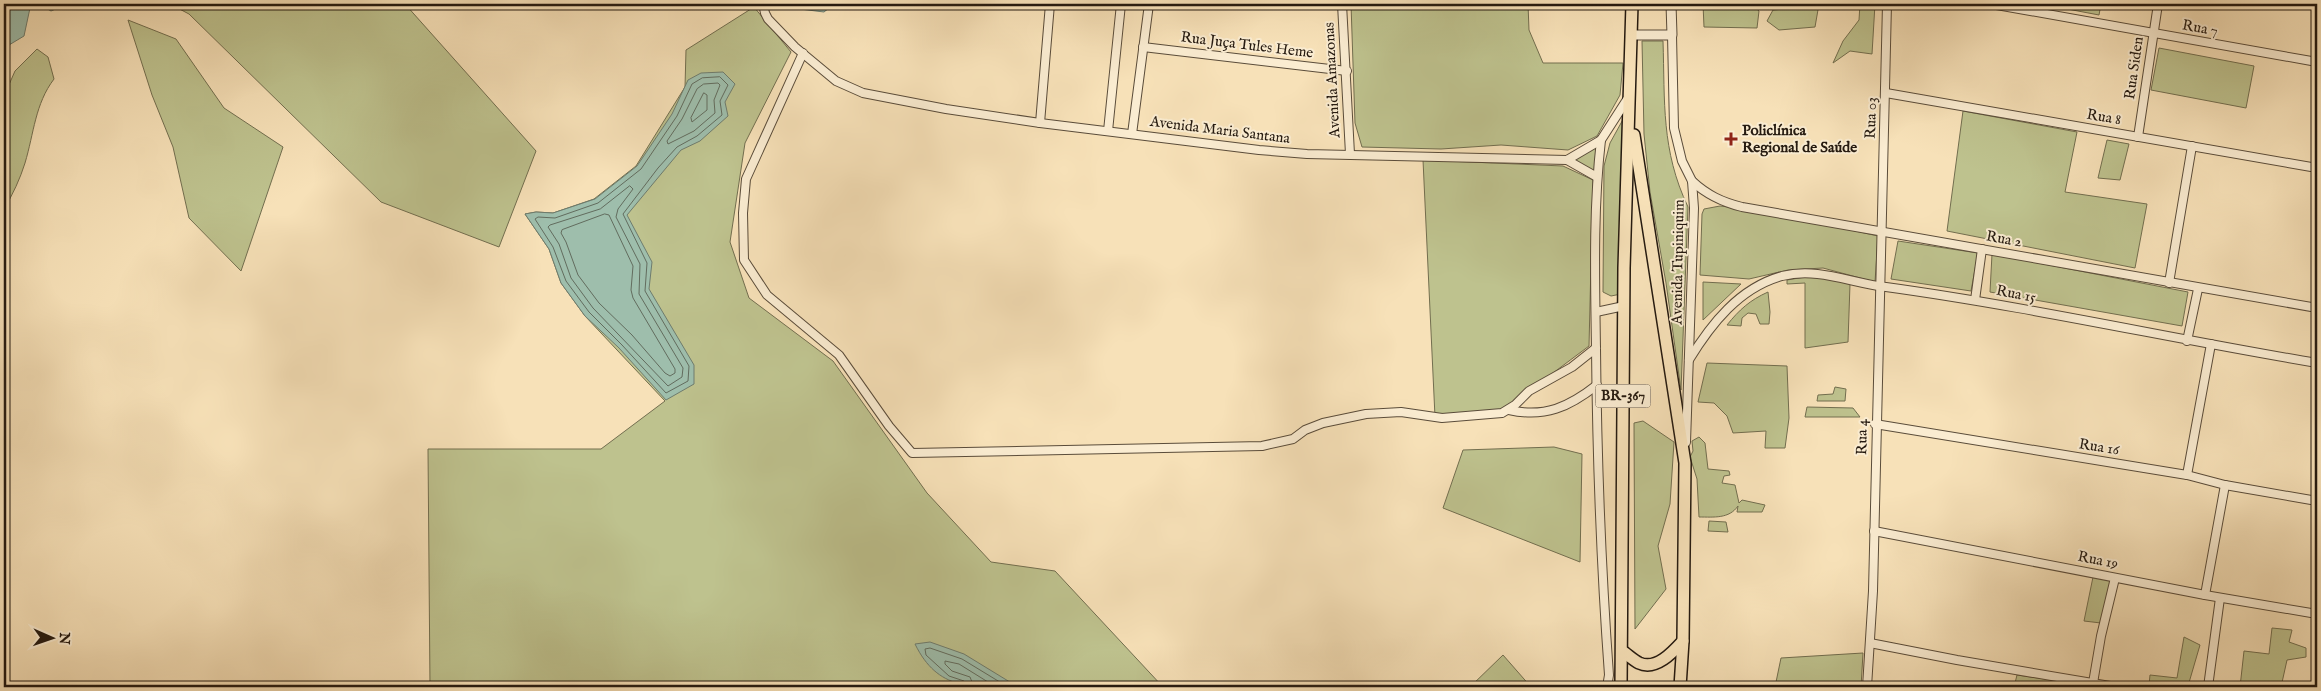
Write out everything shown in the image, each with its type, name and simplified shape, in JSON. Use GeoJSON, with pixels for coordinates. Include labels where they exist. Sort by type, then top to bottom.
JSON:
{"type":"FeatureCollection","features":[{"type":"Feature","properties":{"kind":"main road","name":"BR-367"},"geometry":{"type":"LineString","coordinates":[[1621,687],[1624,306],[1632,4]]}},
{"type":"Feature","properties":{"kind":"main road","name":"BR-367"},"geometry":{"type":"LineString","coordinates":[[1630,100],[1685,463],[1683,641],[1680,687]]}},
{"type":"Feature","properties":{"kind":"main road"},"geometry":{"type":"LineString","coordinates":[[1622,651],[1639,663],[1646,664],[1666,659],[1683,641]]}},
{"type":"Feature","properties":{"kind":"street","name":"Avenida Maria Santana"},"geometry":{"type":"LineString","coordinates":[[763,4],[768,19],[795,47],[836,81],[863,93],[946,109],[1040,123],[1259,150],[1307,154],[1566,160]]}},
{"type":"Feature","properties":{"kind":"street"},"geometry":{"type":"LineString","coordinates":[[1040,123],[1050,4]]}},
{"type":"Feature","properties":{"kind":"street"},"geometry":{"type":"LineString","coordinates":[[1108,131],[1121,4]]}},
{"type":"Feature","properties":{"kind":"street"},"geometry":{"type":"LineString","coordinates":[[1132,134],[1148,4]]}},
{"type":"Feature","properties":{"kind":"street","name":"Avenida Amazonas"},"geometry":{"type":"LineString","coordinates":[[1342,4],[1350,154]]}},
{"type":"Feature","properties":{"kind":"street"},"geometry":{"type":"LineString","coordinates":[[1631,36],[1672,35],[1671,4]]}},
{"type":"Feature","properties":{"kind":"street","name":"Rua 03"},"geometry":{"type":"LineString","coordinates":[[1882,232],[1886,93],[1886,4]]}},
{"type":"Feature","properties":{"kind":"street","name":"Rua 7"},"geometry":{"type":"LineString","coordinates":[[1990,4],[2317,62]]}},
{"type":"Feature","properties":{"kind":"street","name":"Rua Siden"},"geometry":{"type":"LineString","coordinates":[[2138,136],[2158,4]]}},
{"type":"Feature","properties":{"kind":"street","name":"Avenida Tupiniquim"},"geometry":{"type":"LineString","coordinates":[[1672,35],[1674,128],[1682,161],[1692,181],[1694,208],[1685,463]]}},
{"type":"Feature","properties":{"kind":"street","name":"Rua Juça Tules Heme"},"geometry":{"type":"LineString","coordinates":[[1143,47],[1347,71]]}},
{"type":"Feature","properties":{"kind":"street"},"geometry":{"type":"LineString","coordinates":[[803,54],[746,179],[743,213],[744,260],[767,295],[839,355],[889,426],[912,453],[1262,446],[1293,439],[1306,430],[1323,424],[1366,414],[1401,412],[1442,418],[1502,413],[1509,410],[1529,391],[1572,367],[1596,348]]}},
{"type":"Feature","properties":{"kind":"street","name":"Rua 8"},"geometry":{"type":"LineString","coordinates":[[1886,93],[2317,168]]}},
{"type":"Feature","properties":{"kind":"street"},"geometry":{"type":"LineString","coordinates":[[1566,160],[1601,140],[1630,100]]}},
{"type":"Feature","properties":{"kind":"street"},"geometry":{"type":"LineString","coordinates":[[1601,140],[1597,177],[1596,385],[1603,587],[1609,674],[1607,687]]}},
{"type":"Feature","properties":{"kind":"street"},"geometry":{"type":"LineString","coordinates":[[2169,283],[2192,146]]}},
{"type":"Feature","properties":{"kind":"street"},"geometry":{"type":"LineString","coordinates":[[1566,160],[1597,177]]}},
{"type":"Feature","properties":{"kind":"street","name":"Rua 2"},"geometry":{"type":"LineString","coordinates":[[1692,181],[1703,191],[1722,201],[1742,207],[2198,289],[2317,308]]}},
{"type":"Feature","properties":{"kind":"street","name":"Rua 4"},"geometry":{"type":"LineString","coordinates":[[1867,687],[1874,531],[1875,424],[1882,232]]}},
{"type":"Feature","properties":{"kind":"street"},"geometry":{"type":"LineString","coordinates":[[1975,300],[1982,249]]}},
{"type":"Feature","properties":{"kind":"street","name":"Rua 15"},"geometry":{"type":"LineString","coordinates":[[1689,360],[1714,323],[1744,295],[1773,279],[1796,274],[1820,274],[1879,286],[1975,300],[2317,363]]}},
{"type":"Feature","properties":{"kind":"street"},"geometry":{"type":"LineString","coordinates":[[2187,340],[2198,289]]}},
{"type":"Feature","properties":{"kind":"street"},"geometry":{"type":"LineString","coordinates":[[1596,312],[1624,306]]}},
{"type":"Feature","properties":{"kind":"street"},"geometry":{"type":"LineString","coordinates":[[2186,475],[2211,344]]}},
{"type":"Feature","properties":{"kind":"street"},"geometry":{"type":"LineString","coordinates":[[1509,410],[1535,413],[1564,408],[1596,385]]}},
{"type":"Feature","properties":{"kind":"street","name":"Rua 16"},"geometry":{"type":"LineString","coordinates":[[1875,424],[2186,475],[2225,485],[2317,501]]}},
{"type":"Feature","properties":{"kind":"street"},"geometry":{"type":"LineString","coordinates":[[2205,595],[2225,485]]}},
{"type":"Feature","properties":{"kind":"street","name":"Rua 19"},"geometry":{"type":"LineString","coordinates":[[1874,531],[2220,598],[2317,614]]}},
{"type":"Feature","properties":{"kind":"street"},"geometry":{"type":"LineString","coordinates":[[2093,683],[2101,636],[2115,578]]}},
{"type":"Feature","properties":{"kind":"street"},"geometry":{"type":"LineString","coordinates":[[2208,687],[2220,598]]}},
{"type":"Feature","properties":{"kind":"street"},"geometry":{"type":"LineString","coordinates":[[1870,643],[2116,687]]}},
{"type":"Feature","properties":{"kind":"green space"},"geometry":{"type":"Polygon","coordinates":[[[170,4],[405,4],[536,151],[499,247],[381,202],[189,14],[170,4]]]}},
{"type":"Feature","properties":{"kind":"green space"},"geometry":{"type":"Polygon","coordinates":[[[1351,4],[1528,4],[1529,30],[1543,63],[1623,63],[1620,95],[1597,136],[1568,150],[1501,145],[1441,149],[1362,147],[1355,123],[1351,4]]]}},
{"type":"Feature","properties":{"kind":"green space"},"geometry":{"type":"Polygon","coordinates":[[[1703,4],[1751,4],[1759,11],[1757,28],[1704,27],[1703,4]]]}},
{"type":"Feature","properties":{"kind":"green space"},"geometry":{"type":"Polygon","coordinates":[[[1796,4],[1819,4],[1815,27],[1779,30],[1767,21],[1773,10],[1784,9],[1796,4]]]}},
{"type":"Feature","properties":{"kind":"green space"},"geometry":{"type":"Polygon","coordinates":[[[1860,4],[1875,4],[1872,54],[1850,51],[1833,63],[1843,41],[1859,20],[1860,4]]]}},
{"type":"Feature","properties":{"kind":"green space"},"geometry":{"type":"Polygon","coordinates":[[[2041,4],[2101,4],[2099,15],[2041,4]]]}},
{"type":"Feature","properties":{"kind":"green space"},"geometry":{"type":"Polygon","coordinates":[[[754,7],[791,52],[745,143],[730,242],[749,298],[833,361],[927,493],[991,562],[1055,571],[1163,687],[430,687],[428,449],[601,449],[665,401],[585,316],[561,283],[549,249],[525,214],[536,212],[553,213],[594,199],[636,166],[685,87],[686,50],[754,7]]]}},
{"type":"Feature","properties":{"kind":"green space"},"geometry":{"type":"Polygon","coordinates":[[[128,20],[176,39],[224,108],[283,147],[241,271],[189,218],[173,147],[152,95],[128,20]]]}},
{"type":"Feature","properties":{"kind":"green space"},"geometry":{"type":"Polygon","coordinates":[[[1642,41],[1663,41],[1666,125],[1669,146],[1679,186],[1688,207],[1681,390],[1666,283],[1650,192],[1644,134],[1642,41]]]}},
{"type":"Feature","properties":{"kind":"green space"},"geometry":{"type":"Polygon","coordinates":[[[2159,48],[2254,66],[2246,108],[2151,90],[2159,48]]]}},
{"type":"Feature","properties":{"kind":"green space"},"geometry":{"type":"Polygon","coordinates":[[[37,49],[48,57],[54,79],[43,98],[23,169],[4,209],[4,96],[15,71],[37,49]]]}},
{"type":"Feature","properties":{"kind":"green space"},"geometry":{"type":"Polygon","coordinates":[[[1963,111],[2077,132],[2065,192],[2147,204],[2135,268],[1947,231],[1963,111]]]}},
{"type":"Feature","properties":{"kind":"green space"},"geometry":{"type":"Polygon","coordinates":[[[1626,114],[1621,294],[1611,296],[1603,292],[1604,166],[1610,143],[1626,114]]]}},
{"type":"Feature","properties":{"kind":"green space"},"geometry":{"type":"Polygon","coordinates":[[[1601,140],[1597,177],[1567,160],[1601,140]]]}},
{"type":"Feature","properties":{"kind":"green space"},"geometry":{"type":"Polygon","coordinates":[[[2107,140],[2129,144],[2120,180],[2098,178],[2107,140]]]}},
{"type":"Feature","properties":{"kind":"green space"},"geometry":{"type":"Polygon","coordinates":[[[1423,160],[1563,166],[1593,180],[1589,346],[1529,391],[1509,410],[1435,417],[1423,160]]]}},
{"type":"Feature","properties":{"kind":"green space"},"geometry":{"type":"Polygon","coordinates":[[[1720,206],[1765,211],[1878,236],[1875,282],[1823,268],[1788,270],[1749,279],[1700,275],[1702,214],[1704,209],[1720,206]]]}},
{"type":"Feature","properties":{"kind":"green space"},"geometry":{"type":"Polygon","coordinates":[[[1898,241],[1978,253],[1971,291],[1891,279],[1898,241]]]}},
{"type":"Feature","properties":{"kind":"green space"},"geometry":{"type":"Polygon","coordinates":[[[1992,254],[2188,292],[2182,326],[1990,292],[1992,254]]]}},
{"type":"Feature","properties":{"kind":"green space"},"geometry":{"type":"Polygon","coordinates":[[[1822,277],[1850,284],[1848,342],[1805,348],[1805,283],[1787,284],[1787,280],[1822,277]]]}},
{"type":"Feature","properties":{"kind":"green space"},"geometry":{"type":"Polygon","coordinates":[[[1703,282],[1741,284],[1703,320],[1703,282]]]}},
{"type":"Feature","properties":{"kind":"green space"},"geometry":{"type":"Polygon","coordinates":[[[1768,292],[1769,324],[1760,324],[1756,314],[1748,313],[1742,318],[1741,326],[1727,325],[1745,306],[1768,292]]]}},
{"type":"Feature","properties":{"kind":"green space"},"geometry":{"type":"Polygon","coordinates":[[[1707,363],[1787,366],[1789,418],[1785,448],[1765,448],[1766,431],[1733,433],[1727,416],[1714,403],[1698,402],[1707,363]]]}},
{"type":"Feature","properties":{"kind":"green space"},"geometry":{"type":"Polygon","coordinates":[[[1835,387],[1846,389],[1845,401],[1817,401],[1818,395],[1833,394],[1835,387]]]}},
{"type":"Feature","properties":{"kind":"green space"},"geometry":{"type":"Polygon","coordinates":[[[1807,407],[1853,408],[1860,417],[1805,417],[1807,407]]]}},
{"type":"Feature","properties":{"kind":"green space"},"geometry":{"type":"Polygon","coordinates":[[[1643,421],[1674,442],[1670,504],[1658,546],[1666,589],[1635,629],[1634,423],[1643,421]]]}},
{"type":"Feature","properties":{"kind":"green space"},"geometry":{"type":"Polygon","coordinates":[[[1699,437],[1705,443],[1708,469],[1729,471],[1730,475],[1724,476],[1722,483],[1735,485],[1739,503],[1742,500],[1765,505],[1762,512],[1737,512],[1738,506],[1726,515],[1699,517],[1697,479],[1690,457],[1693,451],[1692,441],[1699,437]]]}},
{"type":"Feature","properties":{"kind":"green space"},"geometry":{"type":"Polygon","coordinates":[[[1554,447],[1582,454],[1580,562],[1443,508],[1463,450],[1554,447]]]}},
{"type":"Feature","properties":{"kind":"green space"},"geometry":{"type":"Polygon","coordinates":[[[1709,521],[1726,522],[1728,532],[1708,531],[1709,521]]]}},
{"type":"Feature","properties":{"kind":"green space"},"geometry":{"type":"Polygon","coordinates":[[[2093,577],[2112,580],[2101,623],[2084,621],[2093,577]]]}},
{"type":"Feature","properties":{"kind":"green space"},"geometry":{"type":"Polygon","coordinates":[[[2272,628],[2292,630],[2289,642],[2306,648],[2306,657],[2287,660],[2281,687],[2240,687],[2244,651],[2269,654],[2272,628]]]}},
{"type":"Feature","properties":{"kind":"green space"},"geometry":{"type":"Polygon","coordinates":[[[2184,637],[2200,645],[2188,686],[2149,685],[2150,675],[2177,678],[2184,637]]]}},
{"type":"Feature","properties":{"kind":"green space"},"geometry":{"type":"Polygon","coordinates":[[[1863,653],[1861,687],[1775,687],[1781,658],[1863,653]]]}},
{"type":"Feature","properties":{"kind":"green space"},"geometry":{"type":"Polygon","coordinates":[[[1503,655],[1531,687],[1470,687],[1503,655]]]}},
{"type":"Feature","properties":{"kind":"green space"},"geometry":{"type":"Polygon","coordinates":[[[2017,675],[2093,686],[2014,687],[2017,675]]]}},
{"type":"Feature","properties":{"kind":"water"},"geometry":{"type":"Polygon","coordinates":[[[4,4],[67,4],[51,11],[44,7],[30,8],[24,36],[4,48],[4,4]]]}},
{"type":"Feature","properties":{"kind":"water"},"geometry":{"type":"Polygon","coordinates":[[[792,4],[834,4],[824,12],[792,8],[792,4]]]}},
{"type":"Feature","properties":{"kind":"water"},"geometry":{"type":"Polygon","coordinates":[[[723,72],[735,84],[725,102],[728,116],[700,141],[681,150],[627,215],[652,262],[649,289],[694,365],[694,384],[666,400],[619,348],[585,316],[561,283],[549,249],[525,214],[536,212],[553,213],[595,199],[637,166],[672,114],[688,80],[701,73],[723,72]]]}},
{"type":"Feature","properties":{"kind":"water"},"geometry":{"type":"Polygon","coordinates":[[[930,642],[964,654],[1018,687],[971,686],[945,678],[934,671],[915,644],[930,642]]]}},
{"type":"Feature","properties":{"kind":"place","name":"Policlínica Regional de Saúde"},"geometry":{"type":"Point","coordinates":[1731,139]}}]}
